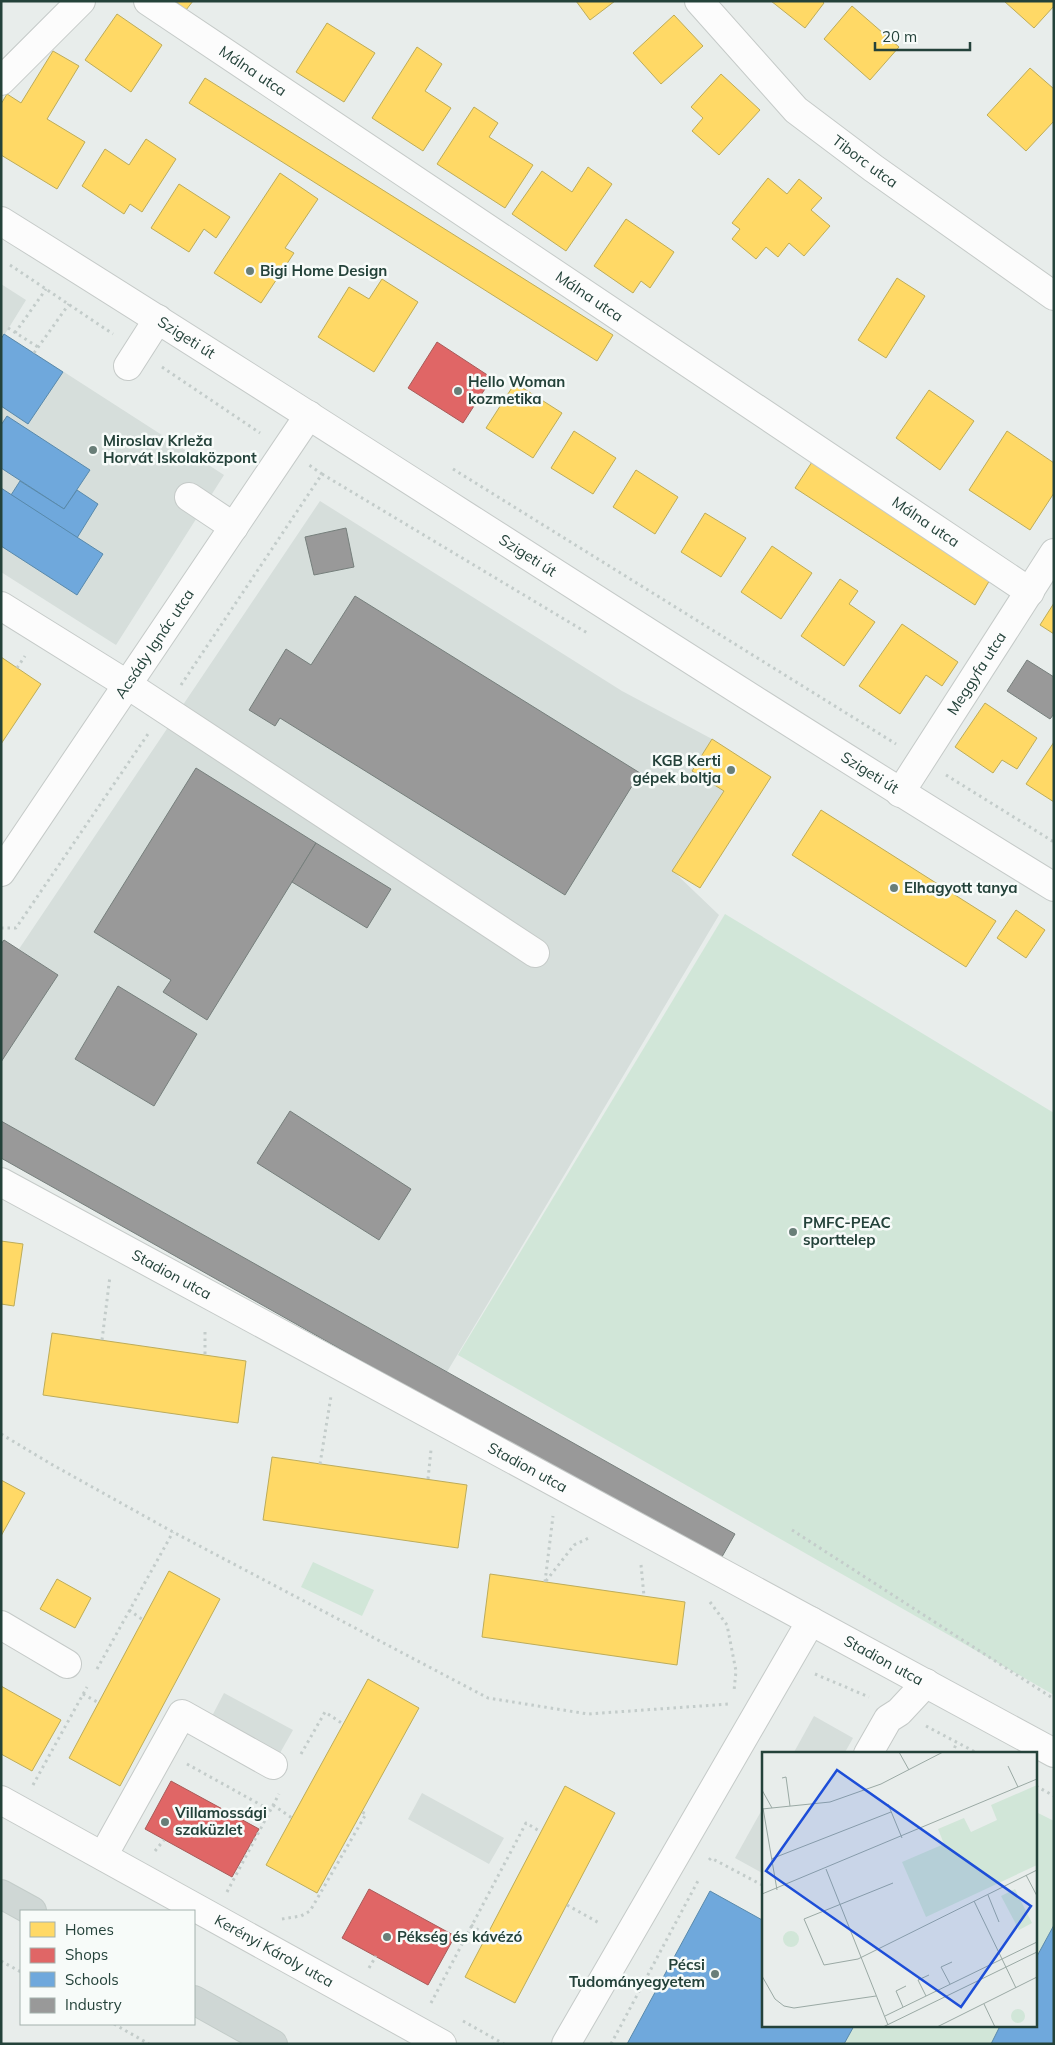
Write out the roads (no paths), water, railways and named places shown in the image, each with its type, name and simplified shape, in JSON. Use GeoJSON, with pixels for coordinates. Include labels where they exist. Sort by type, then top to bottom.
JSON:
{"type":"FeatureCollection","features":[{"type":"Feature","properties":{"kind":"main road"},"geometry":{"type":"LineString","coordinates":[[1,1894],[30,1910]]}},
{"type":"Feature","properties":{"kind":"main road"},"geometry":{"type":"LineString","coordinates":[[195,2001],[273,2044]]}},
{"type":"Feature","properties":{"kind":"street"},"geometry":{"type":"LineString","coordinates":[[1,81],[81,1]]}},
{"type":"Feature","properties":{"kind":"street","name":"Málna utca"},"geometry":{"type":"LineString","coordinates":[[148,1],[1030,592]]}},
{"type":"Feature","properties":{"kind":"street","name":"Tiborc utca"},"geometry":{"type":"LineString","coordinates":[[699,1],[796,110],[896,184],[1054,296]]}},
{"type":"Feature","properties":{"kind":"street","name":"Szigeti út"},"geometry":{"type":"LineString","coordinates":[[1,221],[309,415],[900,793],[1054,887]]}},
{"type":"Feature","properties":{"kind":"street"},"geometry":{"type":"LineString","coordinates":[[128,366],[158,319]]}},
{"type":"Feature","properties":{"kind":"street","name":"Acsády Ignác utca"},"geometry":{"type":"LineString","coordinates":[[1,872],[309,415]]}},
{"type":"Feature","properties":{"kind":"street"},"geometry":{"type":"LineString","coordinates":[[189,497],[234,527]]}},
{"type":"Feature","properties":{"kind":"street","name":"Meggyfa utca"},"geometry":{"type":"LineString","coordinates":[[900,793],[1054,553]]}},
{"type":"Feature","properties":{"kind":"street"},"geometry":{"type":"LineString","coordinates":[[1,606],[128,685],[535,953]]}},
{"type":"Feature","properties":{"kind":"street","name":"Stadion utca"},"geometry":{"type":"LineString","coordinates":[[1,1182],[1054,1753]]}},
{"type":"Feature","properties":{"kind":"street"},"geometry":{"type":"LineString","coordinates":[[566,2044],[811,1621]]}},
{"type":"Feature","properties":{"kind":"street"},"geometry":{"type":"LineString","coordinates":[[1,1625],[67,1664]]}},
{"type":"Feature","properties":{"kind":"street"},"geometry":{"type":"LineString","coordinates":[[891,1712],[896,1668]]}},
{"type":"Feature","properties":{"kind":"street"},"geometry":{"type":"LineString","coordinates":[[869,1752],[891,1712],[926,1683]]}},
{"type":"Feature","properties":{"kind":"street"},"geometry":{"type":"LineString","coordinates":[[103,1856],[182,1714],[284,1772]]}},
{"type":"Feature","properties":{"kind":"street","name":"Kerényi Károly utca"},"geometry":{"type":"LineString","coordinates":[[1,1800],[442,2044]]}},
{"type":"Feature","properties":{"kind":"place","name":"Bigi Home Design"},"geometry":{"type":"Point","coordinates":[250,271]}},
{"type":"Feature","properties":{"kind":"place","name":"Hello Woman kozmetika"},"geometry":{"type":"Point","coordinates":[458,391]}},
{"type":"Feature","properties":{"kind":"place","name":"Miroslav Krleža Horvát Iskolaközpont"},"geometry":{"type":"Point","coordinates":[93,450]}},
{"type":"Feature","properties":{"kind":"place","name":"KGB Kerti gépek boltja"},"geometry":{"type":"Point","coordinates":[731,770]}},
{"type":"Feature","properties":{"kind":"place","name":"Elhagyott tanya"},"geometry":{"type":"Point","coordinates":[894,888]}},
{"type":"Feature","properties":{"kind":"place","name":"PMFC-PEAC sporttelep"},"geometry":{"type":"Point","coordinates":[793,1232]}},
{"type":"Feature","properties":{"kind":"place","name":"Villamossági szaküzlet"},"geometry":{"type":"Point","coordinates":[165,1822]}},
{"type":"Feature","properties":{"kind":"place","name":"Pékség és kávézó"},"geometry":{"type":"Point","coordinates":[387,1937]}},
{"type":"Feature","properties":{"kind":"place","name":"Pécsi Tudományegyetem"},"geometry":{"type":"Point","coordinates":[715,1974]}}]}
